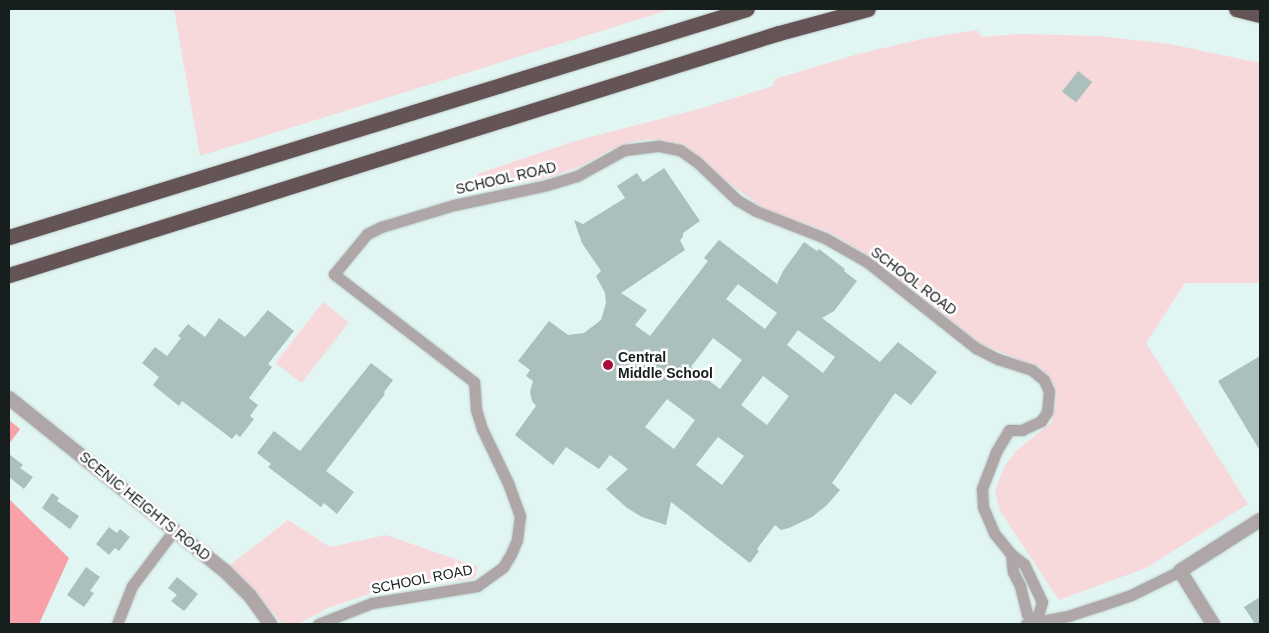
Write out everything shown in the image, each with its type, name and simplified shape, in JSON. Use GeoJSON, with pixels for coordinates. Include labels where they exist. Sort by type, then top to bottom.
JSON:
{"type":"FeatureCollection","features":[{"type":"Feature","properties":{"kind":"highway"},"geometry":{"type":"LineString","coordinates":[[9,237],[747,9]]}},
{"type":"Feature","properties":{"kind":"highway"},"geometry":{"type":"LineString","coordinates":[[9,275],[779,33],[868,9]]}},
{"type":"Feature","properties":{"kind":"highway"},"geometry":{"type":"LineString","coordinates":[[1236,9],[1260,15]]}},
{"type":"Feature","properties":{"kind":"street","name":"SCHOOL ROAD"},"geometry":{"type":"LineString","coordinates":[[318,624],[372,603],[477,586],[503,567],[511,554],[517,540],[520,516],[509,485],[482,429],[476,409],[474,382],[334,274],[367,234],[381,227],[454,205],[547,185],[577,176],[624,150],[640,146],[659,146],[680,150],[696,161],[737,200],[756,211],[825,238],[844,248],[890,280],[976,348],[998,360],[1032,370],[1044,380],[1049,391],[1047,412],[1042,421],[1022,430],[1009,430],[996,452],[982,489],[983,507],[994,533],[1010,554],[1024,564],[1042,602],[1031,623]]}},
{"type":"Feature","properties":{"kind":"street","name":"SCENIC HEIGHTS ROAD"},"geometry":{"type":"LineString","coordinates":[[9,398],[174,529],[241,586],[270,624]]}},
{"type":"Feature","properties":{"kind":"street"},"geometry":{"type":"LineString","coordinates":[[1031,623],[1099,606],[1131,595],[1180,571],[1260,520]]}},
{"type":"Feature","properties":{"kind":"street"},"geometry":{"type":"LineString","coordinates":[[117,624],[132,586],[174,529]]}},
{"type":"Feature","properties":{"kind":"street","name":"SCHOOL ROAD"},"geometry":{"type":"LineString","coordinates":[[1010,554],[1013,572],[1020,586],[1031,623]]}},
{"type":"Feature","properties":{"kind":"street"},"geometry":{"type":"LineString","coordinates":[[1180,571],[1213,624]]}},
{"type":"Feature","properties":{"kind":"shaded area"},"geometry":{"type":"Polygon","coordinates":[[[174,9],[672,9],[200,156],[174,9]]]}},
{"type":"Feature","properties":{"kind":"shaded area"},"geometry":{"type":"Polygon","coordinates":[[[977,30],[981,37],[1020,34],[1099,36],[1170,44],[1260,63],[1260,283],[1185,283],[1146,343],[1248,504],[1146,568],[1059,600],[1000,511],[995,490],[1005,466],[1016,451],[1052,422],[1057,397],[1053,381],[1040,368],[981,344],[868,255],[829,232],[766,210],[722,178],[696,154],[678,144],[651,139],[631,142],[612,149],[581,166],[551,177],[481,190],[477,174],[575,141],[699,109],[773,86],[775,79],[858,54],[922,39],[977,30]]]}},
{"type":"Feature","properties":{"kind":"shaded area"},"geometry":{"type":"Polygon","coordinates":[[[323,302],[349,322],[302,383],[276,363],[323,302]]]}},
{"type":"Feature","properties":{"kind":"shaded area"},"geometry":{"type":"Polygon","coordinates":[[[9,420],[20,429],[9,444],[9,420]]]}},
{"type":"Feature","properties":{"kind":"shaded area"},"geometry":{"type":"Polygon","coordinates":[[[9,499],[69,558],[39,624],[9,624],[9,499]]]}},
{"type":"Feature","properties":{"kind":"shaded area"},"geometry":{"type":"Polygon","coordinates":[[[288,520],[330,547],[386,535],[478,567],[475,578],[375,592],[328,608],[298,624],[283,624],[230,565],[288,520]]]}},
{"type":"Feature","properties":{"kind":"building"},"geometry":{"type":"Polygon","coordinates":[[[1078,71],[1092,82],[1076,103],[1062,91],[1078,71]]]}},
{"type":"Feature","properties":{"kind":"building","name":"Central Middle School"},"geometry":{"type":"Polygon","coordinates":[[[664,168],[700,221],[683,233],[683,237],[680,240],[685,250],[621,293],[647,310],[635,325],[650,336],[708,261],[704,258],[719,240],[777,284],[783,271],[804,242],[817,251],[819,249],[857,281],[834,311],[822,318],[880,362],[898,342],[937,372],[911,405],[895,393],[832,483],[840,490],[827,505],[812,517],[781,530],[775,525],[757,549],[759,551],[750,563],[671,502],[666,525],[642,517],[627,508],[606,489],[628,469],[610,455],[599,469],[566,447],[553,465],[515,435],[536,406],[532,401],[530,392],[533,381],[526,376],[530,370],[518,361],[549,321],[568,335],[584,333],[601,320],[606,303],[605,293],[596,276],[601,271],[582,243],[574,220],[583,224],[625,198],[617,186],[637,173],[643,182],[664,168]],[[738,284],[726,299],[765,329],[777,313],[738,284]],[[798,330],[787,345],[823,373],[835,357],[798,330]],[[713,338],[691,367],[720,389],[742,360],[713,338]],[[763,376],[741,405],[767,425],[789,396],[763,376]],[[667,399],[645,427],[674,449],[695,420],[667,399]],[[718,437],[696,465],[722,485],[744,456],[718,437]]]}},
{"type":"Feature","properties":{"kind":"building"},"geometry":{"type":"Polygon","coordinates":[[[268,310],[294,331],[268,364],[272,367],[249,398],[258,405],[250,416],[254,419],[240,437],[236,434],[232,439],[182,401],[179,406],[153,385],[159,377],[142,363],[155,347],[167,356],[181,338],[178,336],[188,324],[205,337],[219,318],[245,337],[268,310]]]}},
{"type":"Feature","properties":{"kind":"building"},"geometry":{"type":"Polygon","coordinates":[[[1260,356],[1260,451],[1218,381],[1260,356]]]}},
{"type":"Feature","properties":{"kind":"building"},"geometry":{"type":"Polygon","coordinates":[[[371,363],[393,380],[384,392],[385,394],[326,471],[354,492],[337,514],[324,503],[321,507],[268,467],[271,464],[257,453],[274,431],[300,451],[371,363]]]}},
{"type":"Feature","properties":{"kind":"building"},"geometry":{"type":"Polygon","coordinates":[[[9,454],[23,465],[20,468],[33,477],[24,489],[9,477],[9,454]]]}},
{"type":"Feature","properties":{"kind":"building"},"geometry":{"type":"Polygon","coordinates":[[[52,493],[59,498],[57,501],[79,516],[70,529],[42,508],[52,493]]]}},
{"type":"Feature","properties":{"kind":"building"},"geometry":{"type":"Polygon","coordinates":[[[109,527],[117,533],[120,529],[130,537],[119,551],[115,548],[109,555],[96,544],[109,527]]]}},
{"type":"Feature","properties":{"kind":"building"},"geometry":{"type":"Polygon","coordinates":[[[86,567],[100,577],[90,591],[94,593],[84,607],[67,595],[86,567]]]}},
{"type":"Feature","properties":{"kind":"building"},"geometry":{"type":"Polygon","coordinates":[[[177,577],[198,594],[184,611],[171,601],[177,595],[168,588],[177,577]]]}},
{"type":"Feature","properties":{"kind":"building"},"geometry":{"type":"Polygon","coordinates":[[[1260,597],[1260,624],[1255,624],[1244,607],[1260,597]]]}},
{"type":"Feature","properties":{"kind":"place","name":"Central Middle School"},"geometry":{"type":"Point","coordinates":[608,365]}}]}
